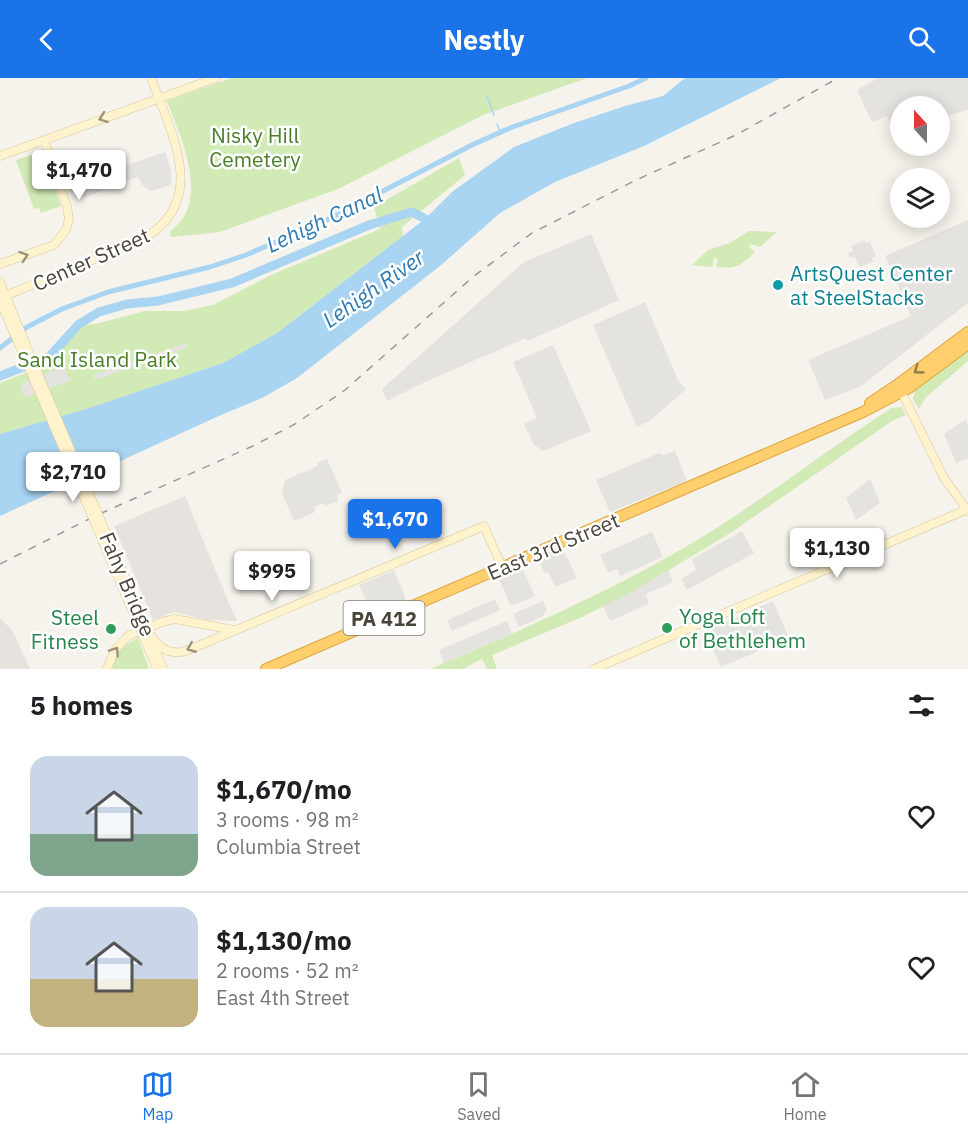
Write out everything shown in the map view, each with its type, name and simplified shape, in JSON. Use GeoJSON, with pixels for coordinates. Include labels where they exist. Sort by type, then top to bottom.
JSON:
{"type":"FeatureCollection","features":[{"type":"Feature","properties":{"kind":"highway","name":"PA 412"},"geometry":{"type":"LineString","coordinates":[[900,389],[968,332]]}},
{"type":"Feature","properties":{"kind":"highway","name":"PA 412"},"geometry":{"type":"LineString","coordinates":[[900,389],[968,345]]}},
{"type":"Feature","properties":{"kind":"highway","name":"East 3rd Street"},"geometry":{"type":"LineString","coordinates":[[266,669],[863,412],[900,389]]}},
{"type":"Feature","properties":{"kind":"main road","name":"Center Street"},"geometry":{"type":"LineString","coordinates":[[3,300],[135,242],[151,234],[167,220],[179,196],[182,172],[150,78]]}},
{"type":"Feature","properties":{"kind":"main road"},"geometry":{"type":"LineString","coordinates":[[0,156],[216,78]]}},
{"type":"Feature","properties":{"kind":"main road"},"geometry":{"type":"LineString","coordinates":[[0,264],[54,245],[66,230],[69,219],[68,207],[44,140]]}},
{"type":"Feature","properties":{"kind":"main road","name":"Fahy Bridge"},"geometry":{"type":"LineString","coordinates":[[0,282],[3,300],[146,635],[164,669]]}},
{"type":"Feature","properties":{"kind":"main road"},"geometry":{"type":"LineString","coordinates":[[594,669],[968,510],[944,478],[900,389]]}},
{"type":"Feature","properties":{"kind":"main road"},"geometry":{"type":"LineString","coordinates":[[146,635],[160,647],[175,653],[186,651],[484,526],[502,567]]}},
{"type":"Feature","properties":{"kind":"main road"},"geometry":{"type":"LineString","coordinates":[[107,669],[111,657],[128,636],[162,622],[175,619],[239,630]]}},
{"type":"Feature","properties":{"kind":"main road","name":"Fahy Bridge"},"geometry":{"type":"LineString","coordinates":[[146,635],[155,669]]}},
{"type":"Feature","properties":{"kind":"shaded area"},"geometry":{"type":"Polygon","coordinates":[[[878,78],[968,78],[968,110],[950,115],[950,96],[890,96],[890,122],[887,116],[872,122],[857,90],[878,78]]]}},
{"type":"Feature","properties":{"kind":"shaded area"},"geometry":{"type":"Polygon","coordinates":[[[165,152],[171,169],[171,185],[151,191],[141,184],[138,177],[83,198],[77,182],[165,152]]]}},
{"type":"Feature","properties":{"kind":"shaded area"},"geometry":{"type":"Polygon","coordinates":[[[968,220],[968,303],[861,386],[825,400],[808,360],[911,316],[885,256],[968,220]]]}},
{"type":"Feature","properties":{"kind":"shaded area"},"geometry":{"type":"Polygon","coordinates":[[[591,234],[619,300],[528,341],[526,338],[427,381],[387,401],[382,389],[524,262],[591,234]]]}},
{"type":"Feature","properties":{"kind":"shaded area"},"geometry":{"type":"Polygon","coordinates":[[[864,240],[866,243],[870,242],[876,256],[872,258],[873,262],[859,267],[855,257],[850,258],[848,253],[853,251],[851,246],[864,240]]]}},
{"type":"Feature","properties":{"kind":"shaded area"},"geometry":{"type":"Polygon","coordinates":[[[645,302],[678,380],[686,389],[651,420],[637,427],[593,325],[645,302]]]}},
{"type":"Feature","properties":{"kind":"shaded area"},"geometry":{"type":"Polygon","coordinates":[[[187,343],[188,347],[95,380],[93,375],[187,343]]]}},
{"type":"Feature","properties":{"kind":"shaded area"},"geometry":{"type":"Polygon","coordinates":[[[553,345],[591,431],[544,451],[534,445],[524,424],[537,418],[513,362],[553,345]]]}},
{"type":"Feature","properties":{"kind":"shaded area"},"geometry":{"type":"Polygon","coordinates":[[[64,366],[70,381],[24,397],[20,384],[64,366]]]}},
{"type":"Feature","properties":{"kind":"shaded area"},"geometry":{"type":"Polygon","coordinates":[[[966,419],[968,458],[956,463],[944,434],[966,419]]]}},
{"type":"Feature","properties":{"kind":"shaded area"},"geometry":{"type":"Polygon","coordinates":[[[675,451],[687,481],[610,512],[596,480],[659,453],[663,455],[675,451]]]}},
{"type":"Feature","properties":{"kind":"shaded area"},"geometry":{"type":"Polygon","coordinates":[[[327,459],[342,493],[337,495],[338,501],[326,506],[324,503],[314,507],[315,512],[294,521],[282,493],[285,480],[318,466],[317,463],[327,459]]]}},
{"type":"Feature","properties":{"kind":"shaded area"},"geometry":{"type":"Polygon","coordinates":[[[870,479],[880,503],[856,520],[846,498],[870,479]]]}},
{"type":"Feature","properties":{"kind":"shaded area"},"geometry":{"type":"Polygon","coordinates":[[[185,496],[237,621],[207,620],[174,612],[153,620],[114,526],[185,496]]]}},
{"type":"Feature","properties":{"kind":"shaded area"},"geometry":{"type":"Polygon","coordinates":[[[742,531],[754,553],[687,590],[681,579],[696,570],[692,559],[742,531]]]}},
{"type":"Feature","properties":{"kind":"shaded area"},"geometry":{"type":"Polygon","coordinates":[[[652,532],[663,557],[620,576],[617,569],[608,573],[600,555],[652,532]]]}},
{"type":"Feature","properties":{"kind":"shaded area"},"geometry":{"type":"Polygon","coordinates":[[[563,549],[577,578],[555,587],[549,573],[544,572],[539,559],[563,549]]]}},
{"type":"Feature","properties":{"kind":"shaded area"},"geometry":{"type":"Polygon","coordinates":[[[522,568],[535,596],[511,606],[498,578],[522,568]]]}},
{"type":"Feature","properties":{"kind":"shaded area"},"geometry":{"type":"Polygon","coordinates":[[[394,570],[405,600],[372,614],[359,585],[394,570]]]}},
{"type":"Feature","properties":{"kind":"shaded area"},"geometry":{"type":"Polygon","coordinates":[[[668,570],[673,582],[646,594],[649,604],[610,621],[603,606],[631,593],[668,570]]]}},
{"type":"Feature","properties":{"kind":"shaded area"},"geometry":{"type":"Polygon","coordinates":[[[495,599],[500,610],[452,631],[447,620],[495,599]]]}},
{"type":"Feature","properties":{"kind":"shaded area"},"geometry":{"type":"Polygon","coordinates":[[[543,601],[547,610],[543,616],[519,627],[513,614],[543,601]]]}},
{"type":"Feature","properties":{"kind":"shaded area"},"geometry":{"type":"Polygon","coordinates":[[[773,601],[789,638],[721,667],[705,630],[773,601]]]}},
{"type":"Feature","properties":{"kind":"shaded area"},"geometry":{"type":"Polygon","coordinates":[[[0,618],[12,630],[30,669],[0,669],[0,618]]]}},
{"type":"Feature","properties":{"kind":"shaded area"},"geometry":{"type":"Polygon","coordinates":[[[507,621],[512,634],[444,663],[439,650],[507,621]]]}},
{"type":"Feature","properties":{"kind":"green space","name":"Nisky Hill Cemetery"},"geometry":{"type":"Polygon","coordinates":[[[231,78],[587,78],[481,116],[338,189],[220,232],[171,237],[170,232],[183,218],[189,205],[191,191],[183,144],[167,101],[231,78]]]}},
{"type":"Feature","properties":{"kind":"green space"},"geometry":{"type":"Polygon","coordinates":[[[40,152],[61,206],[41,213],[39,208],[34,209],[16,160],[40,152]]]}},
{"type":"Feature","properties":{"kind":"green space","name":"Sand Island Park"},"geometry":{"type":"Polygon","coordinates":[[[459,158],[465,175],[402,227],[403,236],[277,333],[223,363],[86,409],[0,434],[0,383],[33,370],[51,356],[79,326],[145,311],[183,311],[213,305],[269,276],[380,229],[374,207],[459,158]]]}},
{"type":"Feature","properties":{"kind":"green space"},"geometry":{"type":"Polygon","coordinates":[[[749,231],[777,232],[760,247],[751,244],[749,247],[755,252],[738,266],[716,267],[718,259],[714,258],[712,267],[692,265],[708,250],[730,243],[749,231]]]}},
{"type":"Feature","properties":{"kind":"green space"},"geometry":{"type":"Polygon","coordinates":[[[968,348],[968,361],[925,398],[919,409],[913,399],[916,387],[968,348]]]}},
{"type":"Feature","properties":{"kind":"green space"},"geometry":{"type":"Polygon","coordinates":[[[902,407],[906,415],[892,421],[732,532],[631,593],[582,617],[492,655],[497,669],[487,669],[482,659],[463,669],[430,669],[563,610],[660,561],[743,511],[891,408],[902,407]]]}},
{"type":"Feature","properties":{"kind":"green space"},"geometry":{"type":"Polygon","coordinates":[[[138,638],[149,669],[113,669],[117,654],[124,646],[138,638]]]}},
{"type":"Feature","properties":{"kind":"water","name":"Lehigh River"},"geometry":{"type":"Polygon","coordinates":[[[685,78],[781,78],[644,146],[555,182],[500,213],[440,266],[297,378],[262,398],[0,516],[0,434],[86,409],[223,363],[277,333],[425,219],[452,192],[514,147],[574,123],[663,96],[685,78]]]}},
{"type":"Feature","properties":{"kind":"waterway","name":"Lehigh Canal"},"geometry":{"type":"LineString","coordinates":[[0,348],[27,327],[62,309],[108,292],[210,267],[246,255],[323,222],[474,144],[510,128],[646,78]]}},
{"type":"Feature","properties":{"kind":"waterway"},"geometry":{"type":"LineString","coordinates":[[487,96],[494,115]]}},
{"type":"Feature","properties":{"kind":"waterway"},"geometry":{"type":"LineString","coordinates":[[497,124],[500,132]]}},
{"type":"Feature","properties":{"kind":"waterway"},"geometry":{"type":"LineString","coordinates":[[0,376],[49,357],[79,324],[99,312],[127,304],[158,301],[232,283],[369,225],[412,212],[437,225]]}},
{"type":"Feature","properties":{"kind":"railway"},"geometry":{"type":"LineString","coordinates":[[0,564],[95,516],[253,446],[295,424],[345,390],[474,276],[532,233],[636,180],[736,135],[838,78]]}},
{"type":"Feature","properties":{"kind":"place","name":"ArtsQuest Center at SteelStacks"},"geometry":{"type":"Point","coordinates":[778,285]}},
{"type":"Feature","properties":{"kind":"place","name":"Yoga Loft of Bethlehem"},"geometry":{"type":"Point","coordinates":[667,628]}},
{"type":"Feature","properties":{"kind":"place","name":"Steel Fitness"},"geometry":{"type":"Point","coordinates":[111,629]}}]}
